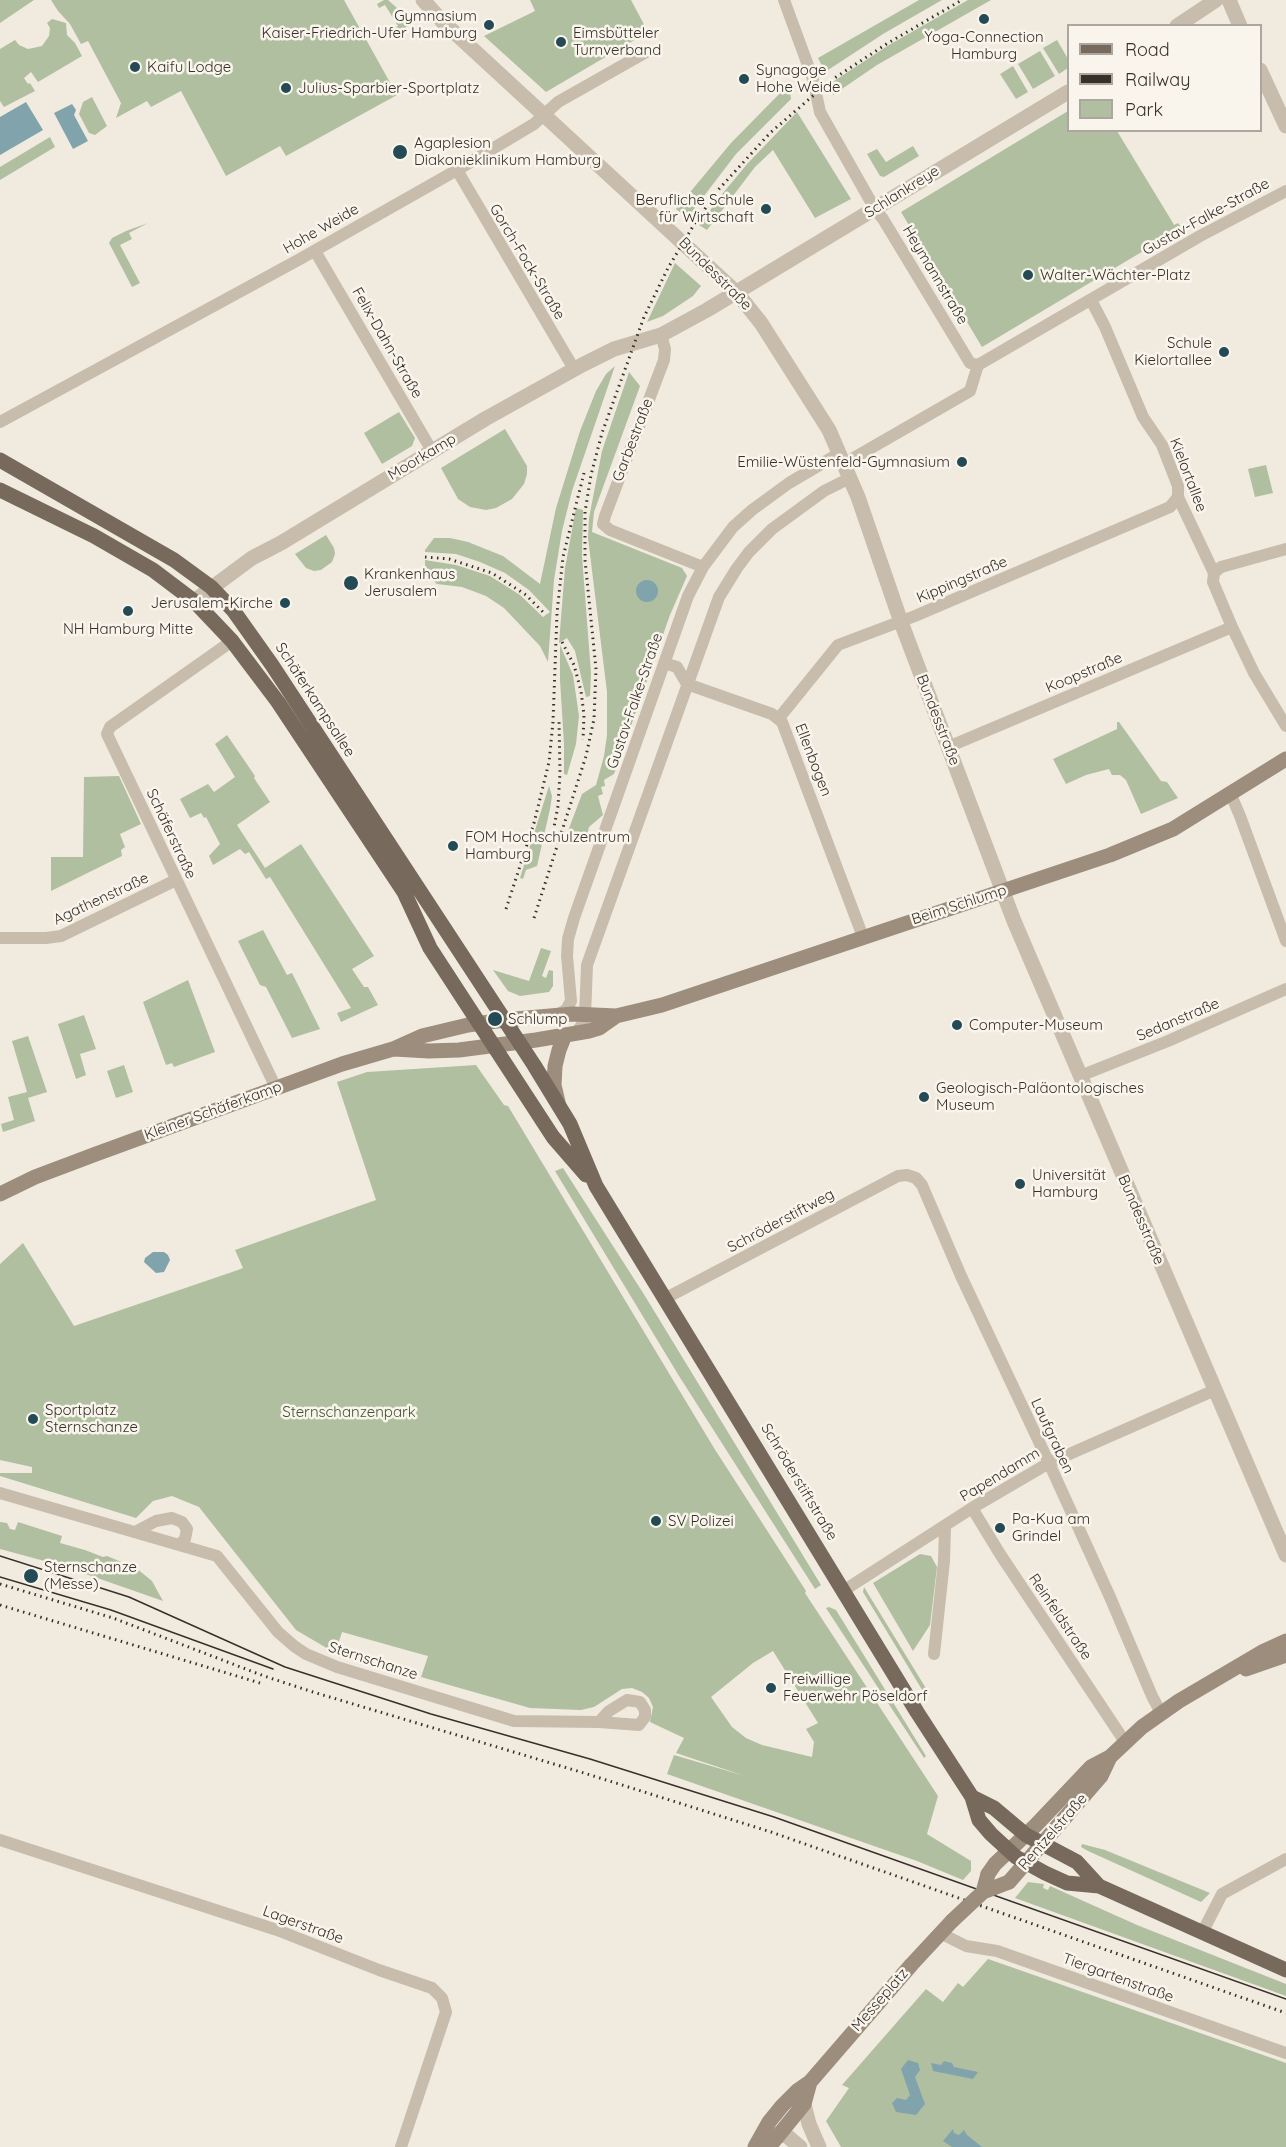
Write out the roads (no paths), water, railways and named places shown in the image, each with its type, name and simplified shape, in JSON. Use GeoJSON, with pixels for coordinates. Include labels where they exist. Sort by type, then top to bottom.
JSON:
{"type":"FeatureCollection","features":[{"type":"Feature","properties":{"kind":"main road","name":"Schäferkampsallee"},"geometry":{"type":"LineString","coordinates":[[4,465],[174,560],[211,587],[234,610],[520,1042]]}},
{"type":"Feature","properties":{"kind":"main road","name":"Schäferkampsallee"},"geometry":{"type":"LineString","coordinates":[[0,490],[102,540],[153,570],[194,601],[232,641],[278,702],[404,892],[430,948],[492,1046]]}},
{"type":"Feature","properties":{"kind":"main road","name":"Beim Schlump"},"geometry":{"type":"LineString","coordinates":[[478,1024],[557,1015],[616,1016],[670,1002],[1156,837],[1231,795],[1286,759]]}},
{"type":"Feature","properties":{"kind":"main road","name":"Beim Schlump"},"geometry":{"type":"LineString","coordinates":[[492,1046],[599,1028],[616,1016]]}},
{"type":"Feature","properties":{"kind":"main road","name":"Kleiner Schäferkamp"},"geometry":{"type":"LineString","coordinates":[[0,1194],[35,1177],[342,1064],[393,1049],[422,1036],[478,1024]]}},
{"type":"Feature","properties":{"kind":"main road"},"geometry":{"type":"LineString","coordinates":[[558,1105],[554,1085],[555,1066],[559,1050],[570,1034]]}},
{"type":"Feature","properties":{"kind":"main road","name":"Schröderstiftstraße"},"geometry":{"type":"LineString","coordinates":[[520,1042],[570,1124],[596,1186],[917,1712],[972,1797],[979,1820],[1008,1851],[1026,1863],[1067,1883],[1099,1886]]}},
{"type":"Feature","properties":{"kind":"main road","name":"Kleiner Schäferkamp"},"geometry":{"type":"LineString","coordinates":[[393,1049],[429,1051],[492,1046]]}},
{"type":"Feature","properties":{"kind":"main road","name":"Schröderstiftstraße"},"geometry":{"type":"LineString","coordinates":[[492,1046],[553,1137],[596,1186]]}},
{"type":"Feature","properties":{"kind":"main road","name":"Kleiner Schäferkamp"},"geometry":{"type":"LineString","coordinates":[[0,1185],[35,1177]]}},
{"type":"Feature","properties":{"kind":"main road","name":"Rentzelstraße"},"geometry":{"type":"LineString","coordinates":[[983,1892],[990,1869],[1091,1767],[1110,1757],[1161,1713],[1264,1651],[1286,1641]]}},
{"type":"Feature","properties":{"kind":"main road","name":"Rentzelstraße"},"geometry":{"type":"LineString","coordinates":[[1220,1678],[1286,1655]]}},
{"type":"Feature","properties":{"kind":"main road","name":"Rentzelstraße"},"geometry":{"type":"LineString","coordinates":[[952,1921],[983,1892],[1009,1882],[1101,1776],[1110,1757]]}},
{"type":"Feature","properties":{"kind":"main road","name":"Schröderstiftstraße"},"geometry":{"type":"LineString","coordinates":[[972,1797],[993,1808],[1042,1845],[1077,1862],[1099,1886]]}},
{"type":"Feature","properties":{"kind":"main road"},"geometry":{"type":"LineString","coordinates":[[1099,1886],[1286,1970]]}},
{"type":"Feature","properties":{"kind":"main road","name":"Messeplatz"},"geometry":{"type":"LineString","coordinates":[[782,2122],[797,2091],[810,2082],[952,1921]]}},
{"type":"Feature","properties":{"kind":"main road","name":"Messeplatz"},"geometry":{"type":"LineString","coordinates":[[782,2122],[804,2104],[810,2082]]}},
{"type":"Feature","properties":{"kind":"main road"},"geometry":{"type":"LineString","coordinates":[[755,2147],[766,2140],[782,2122]]}},
{"type":"Feature","properties":{"kind":"main road"},"geometry":{"type":"LineString","coordinates":[[766,2140],[782,2122]]}},
{"type":"Feature","properties":{"kind":"street","name":"Bundesstraße"},"geometry":{"type":"LineString","coordinates":[[423,0],[737,293],[761,323],[792,369],[829,430],[843,458],[879,553],[902,622],[1002,890],[1286,1555]]}},
{"type":"Feature","properties":{"kind":"street","name":"Heymannstraße"},"geometry":{"type":"LineString","coordinates":[[784,0],[813,79],[820,112],[875,209],[970,363],[978,365]]}},
{"type":"Feature","properties":{"kind":"street"},"geometry":{"type":"LineString","coordinates":[[1179,24],[1216,0]]}},
{"type":"Feature","properties":{"kind":"street"},"geometry":{"type":"LineString","coordinates":[[1229,0],[1239,24]]}},
{"type":"Feature","properties":{"kind":"street","name":"Hohe Weide"},"geometry":{"type":"LineString","coordinates":[[0,422],[457,170],[527,128],[565,98],[648,51]]}},
{"type":"Feature","properties":{"kind":"street"},"geometry":{"type":"LineString","coordinates":[[1262,74],[1286,126]]}},
{"type":"Feature","properties":{"kind":"street","name":"Schlankreye"},"geometry":{"type":"LineString","coordinates":[[737,293],[901,191],[1067,93]]}},
{"type":"Feature","properties":{"kind":"street","name":"Gorch-Fock-Straße"},"geometry":{"type":"LineString","coordinates":[[457,170],[574,369]]}},
{"type":"Feature","properties":{"kind":"street","name":"Gustav-Falke-Straße"},"geometry":{"type":"LineString","coordinates":[[557,1015],[566,1010],[571,1001],[567,956],[574,918],[688,596],[703,567],[723,539],[752,510],[789,483],[843,458],[970,392],[978,365],[1200,236],[1286,191]]}},
{"type":"Feature","properties":{"kind":"street","name":"Felix-Dahn-Straße"},"geometry":{"type":"LineString","coordinates":[[315,250],[432,451]]}},
{"type":"Feature","properties":{"kind":"street"},"geometry":{"type":"LineString","coordinates":[[661,335],[737,293]]}},
{"type":"Feature","properties":{"kind":"street","name":"Kielortallee"},"geometry":{"type":"LineString","coordinates":[[1091,300],[1105,327],[1143,417],[1162,445],[1178,486],[1178,497],[1214,573],[1213,582],[1232,627],[1254,674],[1286,726]]}},
{"type":"Feature","properties":{"kind":"street","name":"Moorkamp"},"geometry":{"type":"LineString","coordinates":[[194,601],[252,558],[574,369],[614,349],[661,335]]}},
{"type":"Feature","properties":{"kind":"street","name":"Garbestraße"},"geometry":{"type":"LineString","coordinates":[[661,335],[665,352],[603,524],[610,530],[703,567]]}},
{"type":"Feature","properties":{"kind":"street"},"geometry":{"type":"LineString","coordinates":[[570,1034],[583,1024],[587,965],[719,597],[749,552],[788,516],[824,491],[850,478]]}},
{"type":"Feature","properties":{"kind":"street","name":"Kippingstraße"},"geometry":{"type":"LineString","coordinates":[[778,718],[838,645],[902,622],[1170,507],[1178,497]]}},
{"type":"Feature","properties":{"kind":"street"},"geometry":{"type":"LineString","coordinates":[[1214,573],[1221,567],[1286,549]]}},
{"type":"Feature","properties":{"kind":"street","name":"Koopstraße"},"geometry":{"type":"LineString","coordinates":[[948,747],[1232,627]]}},
{"type":"Feature","properties":{"kind":"street","name":"Schäferstraße"},"geometry":{"type":"LineString","coordinates":[[232,641],[110,727],[107,734],[276,1088]]}},
{"type":"Feature","properties":{"kind":"street","name":"Ellenbogen"},"geometry":{"type":"LineString","coordinates":[[664,663],[677,667],[687,684],[778,718],[786,728],[863,938]]}},
{"type":"Feature","properties":{"kind":"street"},"geometry":{"type":"LineString","coordinates":[[1231,795],[1286,940]]}},
{"type":"Feature","properties":{"kind":"street","name":"Agathenstraße"},"geometry":{"type":"LineString","coordinates":[[0,938],[61,936],[176,880]]}},
{"type":"Feature","properties":{"kind":"street","name":"Sedanstraße"},"geometry":{"type":"LineString","coordinates":[[1080,1076],[1168,1041],[1286,989]]}},
{"type":"Feature","properties":{"kind":"street","name":"Schröderstiftweg"},"geometry":{"type":"LineString","coordinates":[[666,1298],[898,1176],[911,1175]]}},
{"type":"Feature","properties":{"kind":"street","name":"Laufgraben"},"geometry":{"type":"LineString","coordinates":[[911,1175],[922,1185],[961,1276],[1049,1462],[1161,1713]]}},
{"type":"Feature","properties":{"kind":"street","name":"Papendamm"},"geometry":{"type":"LineString","coordinates":[[843,1591],[972,1508],[1049,1462],[1215,1390]]}},
{"type":"Feature","properties":{"kind":"street","name":"Sternschanze"},"geometry":{"type":"LineString","coordinates":[[0,1493],[217,1556],[278,1632],[294,1646],[315,1659],[514,1721],[599,1722]]}},
{"type":"Feature","properties":{"kind":"street","name":"Reinfeldstraße"},"geometry":{"type":"LineString","coordinates":[[972,1508],[1125,1742]]}},
{"type":"Feature","properties":{"kind":"street"},"geometry":{"type":"LineString","coordinates":[[135,1532],[156,1521],[172,1518],[182,1522],[187,1529],[185,1539],[180,1544]]}},
{"type":"Feature","properties":{"kind":"street"},"geometry":{"type":"LineString","coordinates":[[934,1654],[944,1561],[945,1527]]}},
{"type":"Feature","properties":{"kind":"street","name":"Lagerstraße"},"geometry":{"type":"LineString","coordinates":[[0,1840],[286,1933],[379,1970],[432,1988],[442,1998],[446,2012],[401,2147]]}},
{"type":"Feature","properties":{"kind":"street"},"geometry":{"type":"LineString","coordinates":[[1202,1933],[1222,1894],[1286,1859]]}},
{"type":"Feature","properties":{"kind":"street","name":"Tiergartenstraße"},"geometry":{"type":"LineString","coordinates":[[940,1933],[966,1946],[992,1949],[1286,2053]]}},
{"type":"Feature","properties":{"kind":"street"},"geometry":{"type":"LineString","coordinates":[[804,2104],[809,2124],[819,2147]]}},
{"type":"Feature","properties":{"kind":"street"},"geometry":{"type":"LineString","coordinates":[[782,2122],[787,2136],[800,2147]]}},
{"type":"Feature","properties":{"kind":"water"},"geometry":{"type":"Polygon","coordinates":[[[26,102],[43,130],[0,155],[0,117],[26,102]]]}},
{"type":"Feature","properties":{"kind":"water"},"geometry":{"type":"Polygon","coordinates":[[[72,104],[76,110],[74,115],[88,141],[73,149],[54,113],[72,104]]]}},
{"type":"Feature","properties":{"kind":"water"},"geometry":{"type":"Polygon","coordinates":[[[647,580],[655,583],[658,591],[655,599],[647,602],[639,599],[636,591],[639,583],[647,580]]]}},
{"type":"Feature","properties":{"kind":"water"},"geometry":{"type":"Polygon","coordinates":[[[153,1252],[164,1252],[168,1255],[170,1260],[164,1272],[156,1273],[144,1262],[145,1258],[153,1252]]]}},
{"type":"Feature","properties":{"kind":"water"},"geometry":{"type":"Polygon","coordinates":[[[908,2060],[918,2063],[920,2070],[915,2077],[925,2104],[916,2115],[896,2112],[892,2103],[897,2098],[906,2100],[910,2095],[901,2069],[908,2060]]]}},
{"type":"Feature","properties":{"kind":"water"},"geometry":{"type":"Polygon","coordinates":[[[944,2061],[952,2063],[954,2067],[978,2072],[973,2079],[933,2071],[931,2063],[941,2065],[944,2061]]]}},
{"type":"Feature","properties":{"kind":"water"},"geometry":{"type":"Polygon","coordinates":[[[953,2129],[954,2133],[959,2135],[964,2130],[982,2147],[952,2147],[943,2141],[953,2129]]]}},
{"type":"Feature","properties":{"kind":"tram line"},"geometry":{"type":"LineString","coordinates":[[0,1556],[129,1597],[285,1667],[431,1714],[590,1759],[774,1817],[1286,1999]]}},
{"type":"Feature","properties":{"kind":"tram line"},"geometry":{"type":"LineString","coordinates":[[0,1577],[111,1610],[273,1669]]}},
{"type":"Feature","properties":{"kind":"railway"},"geometry":{"type":"LineString","coordinates":[[534,918],[586,756],[594,719],[596,669],[585,560],[585,512],[591,475],[602,433],[644,317],[668,268],[695,223],[719,189],[770,133],[830,81],[888,43],[962,0]]}},
{"type":"Feature","properties":{"kind":"railway"},"geometry":{"type":"LineString","coordinates":[[506,909],[534,823],[549,762],[553,722],[557,613],[563,557],[584,473]]}},
{"type":"Feature","properties":{"kind":"railway"},"geometry":{"type":"LineString","coordinates":[[425,557],[449,559],[492,573],[526,595],[546,615]]}},
{"type":"Feature","properties":{"kind":"railway"},"geometry":{"type":"LineString","coordinates":[[562,642],[574,665],[581,691],[584,715],[583,740]]}},
{"type":"Feature","properties":{"kind":"railway"},"geometry":{"type":"LineString","coordinates":[[551,843],[558,806],[559,720]]}},
{"type":"Feature","properties":{"kind":"railway"},"geometry":{"type":"LineString","coordinates":[[0,1584],[113,1618],[264,1676],[313,1692],[771,1832],[1286,2013]]}},
{"type":"Feature","properties":{"kind":"railway"},"geometry":{"type":"LineString","coordinates":[[0,1605],[260,1683]]}},
{"type":"Feature","properties":{"kind":"place","name":"Yoga-Connection Hamburg"},"geometry":{"type":"Point","coordinates":[984,19]}},
{"type":"Feature","properties":{"kind":"place","name":"Gymnasium Kaiser-Friedrich-Ufer Hamburg"},"geometry":{"type":"Point","coordinates":[489,25]}},
{"type":"Feature","properties":{"kind":"place","name":"Eimsbütteler Turnverband"},"geometry":{"type":"Point","coordinates":[561,42]}},
{"type":"Feature","properties":{"kind":"place","name":"Kaifu Lodge"},"geometry":{"type":"Point","coordinates":[135,67]}},
{"type":"Feature","properties":{"kind":"place","name":"Synagoge Hohe Weide"},"geometry":{"type":"Point","coordinates":[744,79]}},
{"type":"Feature","properties":{"kind":"place","name":"Julius-Sparbier-Sportplatz"},"geometry":{"type":"Point","coordinates":[286,88]}},
{"type":"Feature","properties":{"kind":"place","name":"Agaplesion Diakonieklinikum Hamburg"},"geometry":{"type":"Point","coordinates":[400,152]}},
{"type":"Feature","properties":{"kind":"place","name":"Berufliche Schule für Wirtschaft"},"geometry":{"type":"Point","coordinates":[766,209]}},
{"type":"Feature","properties":{"kind":"place","name":"Walter-Wächter-Platz"},"geometry":{"type":"Point","coordinates":[1028,275]}},
{"type":"Feature","properties":{"kind":"place","name":"Schule Kielortallee"},"geometry":{"type":"Point","coordinates":[1224,352]}},
{"type":"Feature","properties":{"kind":"place","name":"Emilie-Wüstenfeld-Gymnasium"},"geometry":{"type":"Point","coordinates":[962,462]}},
{"type":"Feature","properties":{"kind":"place","name":"Krankenhaus Jerusalem"},"geometry":{"type":"Point","coordinates":[351,583]}},
{"type":"Feature","properties":{"kind":"place","name":"Jerusalem-Kirche"},"geometry":{"type":"Point","coordinates":[285,603]}},
{"type":"Feature","properties":{"kind":"place","name":"NH Hamburg Mitte"},"geometry":{"type":"Point","coordinates":[128,611]}},
{"type":"Feature","properties":{"kind":"place","name":"FOM Hochschulzentrum Hamburg"},"geometry":{"type":"Point","coordinates":[453,846]}},
{"type":"Feature","properties":{"kind":"place","name":"Schlump"},"geometry":{"type":"Point","coordinates":[495,1019]}},
{"type":"Feature","properties":{"kind":"place","name":"Computer-Museum"},"geometry":{"type":"Point","coordinates":[957,1025]}},
{"type":"Feature","properties":{"kind":"place","name":"Geologisch-Paläontologisches Museum"},"geometry":{"type":"Point","coordinates":[924,1097]}},
{"type":"Feature","properties":{"kind":"place","name":"Universität Hamburg"},"geometry":{"type":"Point","coordinates":[1020,1184]}},
{"type":"Feature","properties":{"kind":"place","name":"Sportplatz Sternschanze"},"geometry":{"type":"Point","coordinates":[33,1419]}},
{"type":"Feature","properties":{"kind":"place","name":"SV Polizei"},"geometry":{"type":"Point","coordinates":[656,1521]}},
{"type":"Feature","properties":{"kind":"place","name":"Pa-Kua am Grindel"},"geometry":{"type":"Point","coordinates":[1000,1528]}},
{"type":"Feature","properties":{"kind":"place","name":"Sternschanze (Messe)"},"geometry":{"type":"Point","coordinates":[31,1576]}},
{"type":"Feature","properties":{"kind":"place","name":"Freiwillige Feuerwehr Pöseldorf"},"geometry":{"type":"Point","coordinates":[771,1688]}},
{"type":"Feature","properties":{"kind":"park label","name":"Sternschanzenpark"},"geometry":{"type":"Point","coordinates":[349,1412]}}]}
